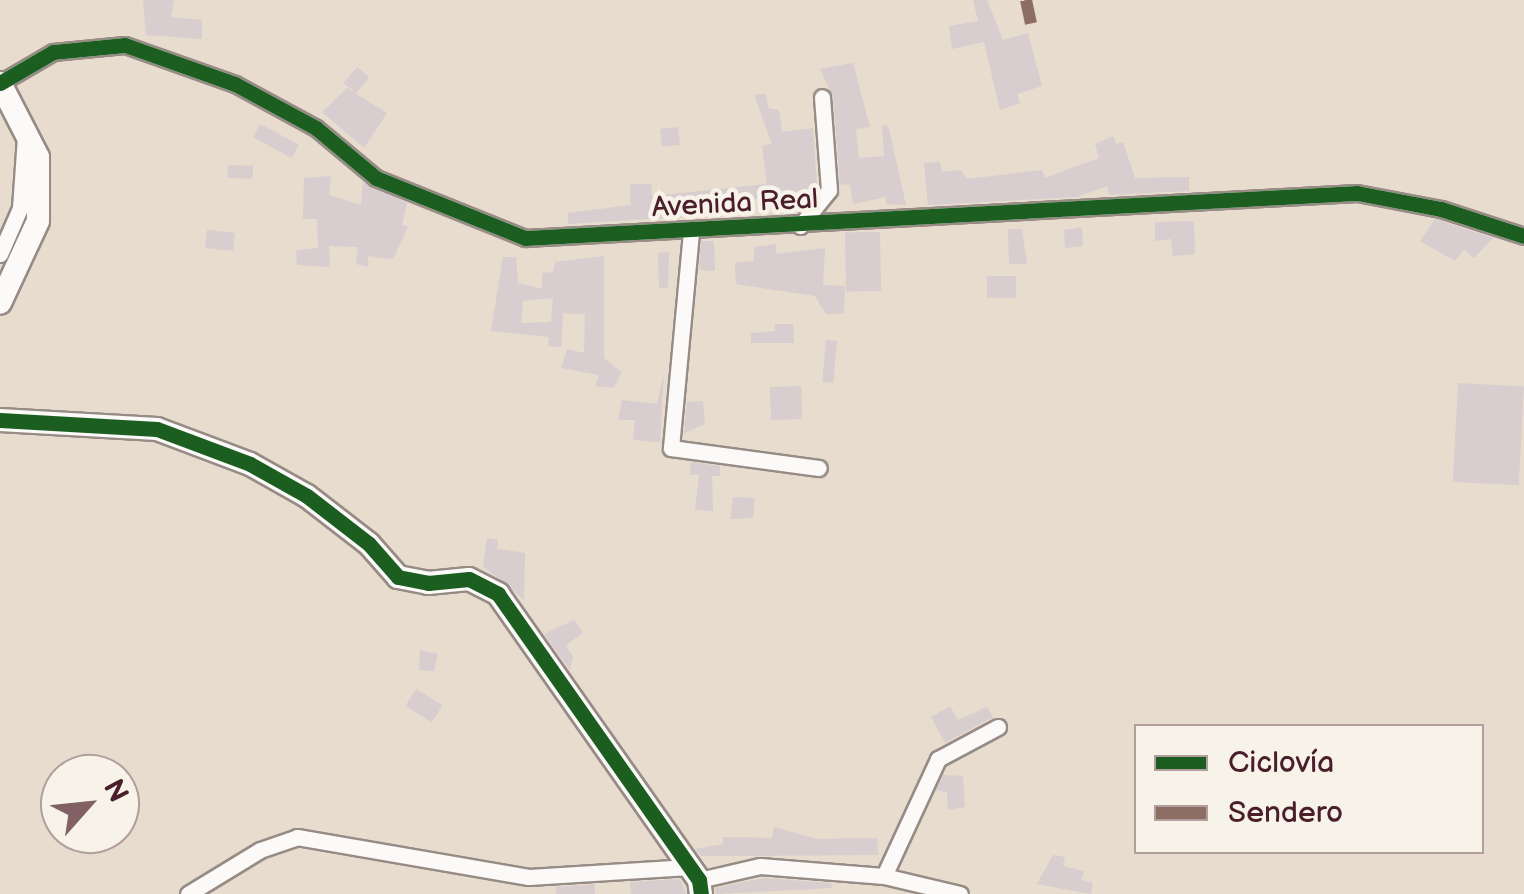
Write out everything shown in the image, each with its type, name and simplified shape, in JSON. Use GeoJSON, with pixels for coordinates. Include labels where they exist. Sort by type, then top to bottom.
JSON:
{"type":"FeatureCollection","features":[{"type":"Feature","properties":{"kind":"street","name":"Avenida Real"},"geometry":{"type":"LineString","coordinates":[[0,83],[53,52],[126,45],[235,84],[316,128],[376,178],[524,238],[800,226],[1040,207],[1357,193],[1441,209],[1524,236]]}},
{"type":"Feature","properties":{"kind":"street"},"geometry":{"type":"LineString","coordinates":[[0,83],[38,158],[38,221],[0,303]]}},
{"type":"Feature","properties":{"kind":"street"},"geometry":{"type":"LineString","coordinates":[[800,226],[829,190],[822,97]]}},
{"type":"Feature","properties":{"kind":"street"},"geometry":{"type":"LineString","coordinates":[[0,254],[20,208],[26,130]]}},
{"type":"Feature","properties":{"kind":"street"},"geometry":{"type":"LineString","coordinates":[[691,232],[671,448],[819,468]]}},
{"type":"Feature","properties":{"kind":"street"},"geometry":{"type":"LineString","coordinates":[[0,420],[156,429],[250,464],[307,496],[369,544],[398,577],[428,583],[469,579],[498,594],[696,880]]}},
{"type":"Feature","properties":{"kind":"street"},"geometry":{"type":"LineString","coordinates":[[884,876],[938,758],[998,727]]}},
{"type":"Feature","properties":{"kind":"street"},"geometry":{"type":"LineString","coordinates":[[188,894],[260,850],[297,837],[529,877],[696,880],[760,866],[884,876],[960,894]]}},
{"type":"Feature","properties":{"kind":"building"},"geometry":{"type":"Polygon","coordinates":[[[143,0],[174,0],[171,17],[202,20],[202,39],[146,35],[143,0]]]}},
{"type":"Feature","properties":{"kind":"building"},"geometry":{"type":"Polygon","coordinates":[[[973,0],[987,0],[1003,40],[1028,33],[1042,86],[1017,94],[1020,103],[1000,110],[984,42],[952,49],[949,26],[978,21],[973,0]]]}},
{"type":"Feature","properties":{"kind":"building"},"geometry":{"type":"Polygon","coordinates":[[[853,63],[870,127],[856,129],[859,158],[884,156],[882,126],[888,125],[906,205],[886,204],[886,197],[853,204],[850,185],[840,184],[833,96],[820,69],[853,63]]]}},
{"type":"Feature","properties":{"kind":"building"},"geometry":{"type":"Polygon","coordinates":[[[357,67],[369,77],[356,93],[344,83],[357,67]]]}},
{"type":"Feature","properties":{"kind":"building"},"geometry":{"type":"Polygon","coordinates":[[[347,88],[387,113],[364,148],[322,112],[347,88]]]}},
{"type":"Feature","properties":{"kind":"building"},"geometry":{"type":"Polygon","coordinates":[[[766,94],[768,108],[779,110],[782,132],[813,128],[817,186],[804,193],[797,211],[791,212],[787,195],[748,200],[748,212],[714,205],[714,215],[568,224],[568,213],[631,205],[630,184],[651,184],[652,196],[767,184],[762,146],[772,144],[754,95],[766,94]]]}},
{"type":"Feature","properties":{"kind":"building"},"geometry":{"type":"Polygon","coordinates":[[[260,124],[299,145],[292,158],[253,137],[260,124]]]}},
{"type":"Feature","properties":{"kind":"building"},"geometry":{"type":"Polygon","coordinates":[[[678,127],[680,145],[662,147],[660,129],[678,127]]]}},
{"type":"Feature","properties":{"kind":"building"},"geometry":{"type":"Polygon","coordinates":[[[1113,136],[1116,144],[1123,142],[1135,178],[1189,177],[1189,191],[1109,195],[1107,186],[1077,197],[928,205],[924,163],[940,162],[942,172],[961,170],[967,179],[1042,170],[1045,178],[1099,158],[1095,144],[1113,136]]]}},
{"type":"Feature","properties":{"kind":"building"},"geometry":{"type":"Polygon","coordinates":[[[228,165],[253,166],[253,179],[228,178],[228,165]]]}},
{"type":"Feature","properties":{"kind":"building"},"geometry":{"type":"Polygon","coordinates":[[[331,176],[329,195],[361,205],[363,182],[407,203],[402,225],[408,227],[393,259],[368,256],[368,267],[356,264],[358,247],[329,246],[330,267],[297,265],[296,250],[318,248],[317,219],[303,219],[304,178],[331,176]]]}},
{"type":"Feature","properties":{"kind":"building"},"geometry":{"type":"Polygon","coordinates":[[[1435,219],[1493,238],[1474,258],[1464,250],[1455,261],[1420,241],[1435,219]]]}},
{"type":"Feature","properties":{"kind":"building"},"geometry":{"type":"Polygon","coordinates":[[[1194,221],[1195,254],[1173,256],[1171,239],[1155,241],[1155,222],[1194,221]]]}},
{"type":"Feature","properties":{"kind":"building"},"geometry":{"type":"Polygon","coordinates":[[[1082,227],[1083,246],[1065,248],[1064,230],[1082,227]]]}},
{"type":"Feature","properties":{"kind":"building"},"geometry":{"type":"Polygon","coordinates":[[[1008,229],[1022,229],[1027,264],[1009,264],[1008,229]]]}},
{"type":"Feature","properties":{"kind":"building"},"geometry":{"type":"Polygon","coordinates":[[[207,230],[235,233],[233,251],[205,248],[207,230]]]}},
{"type":"Feature","properties":{"kind":"building"},"geometry":{"type":"Polygon","coordinates":[[[880,232],[881,291],[846,292],[845,233],[880,232]]]}},
{"type":"Feature","properties":{"kind":"building"},"geometry":{"type":"Polygon","coordinates":[[[701,241],[714,241],[715,271],[699,270],[701,241]]]}},
{"type":"Feature","properties":{"kind":"building"},"geometry":{"type":"Polygon","coordinates":[[[776,244],[776,254],[825,248],[823,285],[845,286],[844,313],[826,314],[815,296],[736,284],[735,263],[754,261],[754,247],[776,244]]]}},
{"type":"Feature","properties":{"kind":"building"},"geometry":{"type":"Polygon","coordinates":[[[669,252],[668,288],[659,288],[658,253],[669,252]]]}},
{"type":"Feature","properties":{"kind":"building"},"geometry":{"type":"Polygon","coordinates":[[[604,256],[604,358],[621,372],[614,388],[595,386],[599,375],[561,368],[567,349],[584,353],[585,314],[563,313],[561,347],[548,346],[549,337],[491,331],[503,257],[516,257],[518,283],[542,289],[542,273],[553,272],[555,262],[604,256]],[[553,298],[523,301],[521,323],[551,322],[553,298]]]}},
{"type":"Feature","properties":{"kind":"building"},"geometry":{"type":"Polygon","coordinates":[[[987,276],[1016,276],[1016,298],[987,298],[987,276]]]}},
{"type":"Feature","properties":{"kind":"building"},"geometry":{"type":"Polygon","coordinates":[[[775,324],[793,324],[794,343],[751,343],[751,333],[775,331],[775,324]]]}},
{"type":"Feature","properties":{"kind":"building"},"geometry":{"type":"Polygon","coordinates":[[[826,340],[837,341],[833,383],[822,382],[826,340]]]}},
{"type":"Feature","properties":{"kind":"building"},"geometry":{"type":"Polygon","coordinates":[[[664,373],[660,442],[633,440],[635,420],[618,420],[622,400],[657,404],[664,373]]]}},
{"type":"Feature","properties":{"kind":"building"},"geometry":{"type":"Polygon","coordinates":[[[1458,383],[1524,386],[1519,485],[1453,482],[1458,383]]]}},
{"type":"Feature","properties":{"kind":"building"},"geometry":{"type":"Polygon","coordinates":[[[801,386],[802,419],[771,420],[770,387],[801,386]]]}},
{"type":"Feature","properties":{"kind":"building"},"geometry":{"type":"Polygon","coordinates":[[[703,401],[705,424],[684,433],[687,402],[703,401]]]}},
{"type":"Feature","properties":{"kind":"building"},"geometry":{"type":"Polygon","coordinates":[[[691,462],[720,466],[720,476],[712,476],[713,511],[695,510],[699,475],[690,475],[691,462]]]}},
{"type":"Feature","properties":{"kind":"building"},"geometry":{"type":"Polygon","coordinates":[[[733,497],[755,498],[753,518],[730,519],[733,497]]]}},
{"type":"Feature","properties":{"kind":"building"},"geometry":{"type":"Polygon","coordinates":[[[487,538],[498,540],[497,549],[525,553],[524,600],[483,566],[487,538]]]}},
{"type":"Feature","properties":{"kind":"building"},"geometry":{"type":"Polygon","coordinates":[[[574,620],[583,633],[566,645],[573,657],[570,670],[544,634],[574,620]]]}},
{"type":"Feature","properties":{"kind":"building"},"geometry":{"type":"Polygon","coordinates":[[[420,650],[438,654],[434,671],[419,670],[420,650]]]}},
{"type":"Feature","properties":{"kind":"building"},"geometry":{"type":"Polygon","coordinates":[[[416,689],[442,705],[432,722],[405,706],[416,689]]]}},
{"type":"Feature","properties":{"kind":"building"},"geometry":{"type":"Polygon","coordinates":[[[950,706],[958,720],[987,707],[993,717],[945,743],[931,717],[950,706]]]}},
{"type":"Feature","properties":{"kind":"building"},"geometry":{"type":"Polygon","coordinates":[[[943,775],[963,776],[965,807],[948,810],[947,792],[936,790],[943,775]]]}},
{"type":"Feature","properties":{"kind":"building"},"geometry":{"type":"Polygon","coordinates":[[[774,827],[817,839],[877,838],[878,855],[701,856],[695,849],[723,844],[723,837],[772,838],[774,827]]]}},
{"type":"Feature","properties":{"kind":"building"},"geometry":{"type":"Polygon","coordinates":[[[1053,855],[1065,857],[1063,866],[1084,871],[1081,880],[1093,883],[1091,894],[1037,884],[1053,855]]]}},
{"type":"Feature","properties":{"kind":"building"},"geometry":{"type":"Polygon","coordinates":[[[764,878],[831,883],[832,888],[716,894],[715,888],[764,878]]]}},
{"type":"Feature","properties":{"kind":"building"},"geometry":{"type":"Polygon","coordinates":[[[680,879],[686,894],[631,894],[630,882],[680,879]]]}},
{"type":"Feature","properties":{"kind":"building"},"geometry":{"type":"Polygon","coordinates":[[[595,884],[595,894],[556,894],[556,887],[595,884]]]}},
{"type":"Feature","properties":{"kind":"marked path"},"geometry":{"type":"LineString","coordinates":[[1026,0],[1031,23]]}},
{"type":"Feature","properties":{"kind":"cycle path"},"geometry":{"type":"LineString","coordinates":[[0,83],[53,52],[125,45],[235,84],[316,128],[376,178],[525,238],[1357,193],[1441,209],[1524,236]]}},
{"type":"Feature","properties":{"kind":"cycle path"},"geometry":{"type":"LineString","coordinates":[[0,420],[157,429],[250,464],[307,496],[369,544],[398,577],[428,583],[469,579],[498,594],[699,880],[701,894]]}}]}
